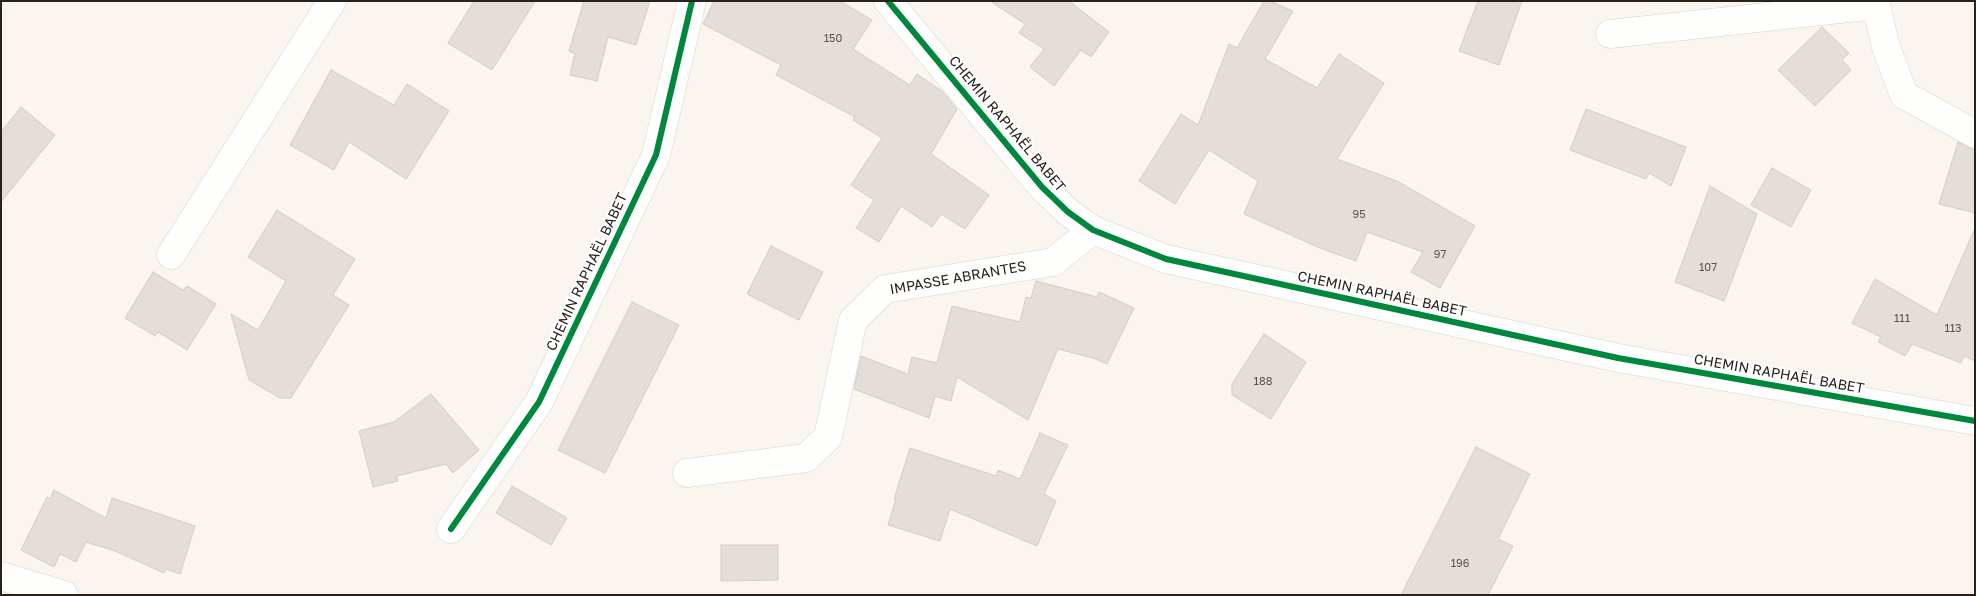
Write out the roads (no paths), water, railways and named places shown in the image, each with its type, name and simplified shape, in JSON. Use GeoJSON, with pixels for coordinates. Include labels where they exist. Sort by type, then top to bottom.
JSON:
{"type":"FeatureCollection","features":[{"type":"Feature","properties":{"kind":"street"},"geometry":{"type":"LineString","coordinates":[[171,255],[332,1]]}},
{"type":"Feature","properties":{"kind":"street","name":"CHEMIN RAPHAËL BABET"},"geometry":{"type":"LineString","coordinates":[[451,529],[539,402],[656,155],[692,1]]}},
{"type":"Feature","properties":{"kind":"street","name":"CHEMIN RAPHAËL BABET"},"geometry":{"type":"LineString","coordinates":[[888,1],[1042,187],[1068,212],[1092,230],[1166,259],[1618,358],[1975,421]]}},
{"type":"Feature","properties":{"kind":"street"},"geometry":{"type":"LineString","coordinates":[[1610,34],[1876,3],[1886,47],[1904,95],[1975,134]]}},
{"type":"Feature","properties":{"kind":"street","name":"IMPASSE ABRANTES"},"geometry":{"type":"LineString","coordinates":[[688,473],[806,458],[828,437],[853,320],[885,289],[1052,262],[1092,230]]}},
{"type":"Feature","properties":{"kind":"street"},"geometry":{"type":"LineString","coordinates":[[1,576],[64,595]]}}]}
